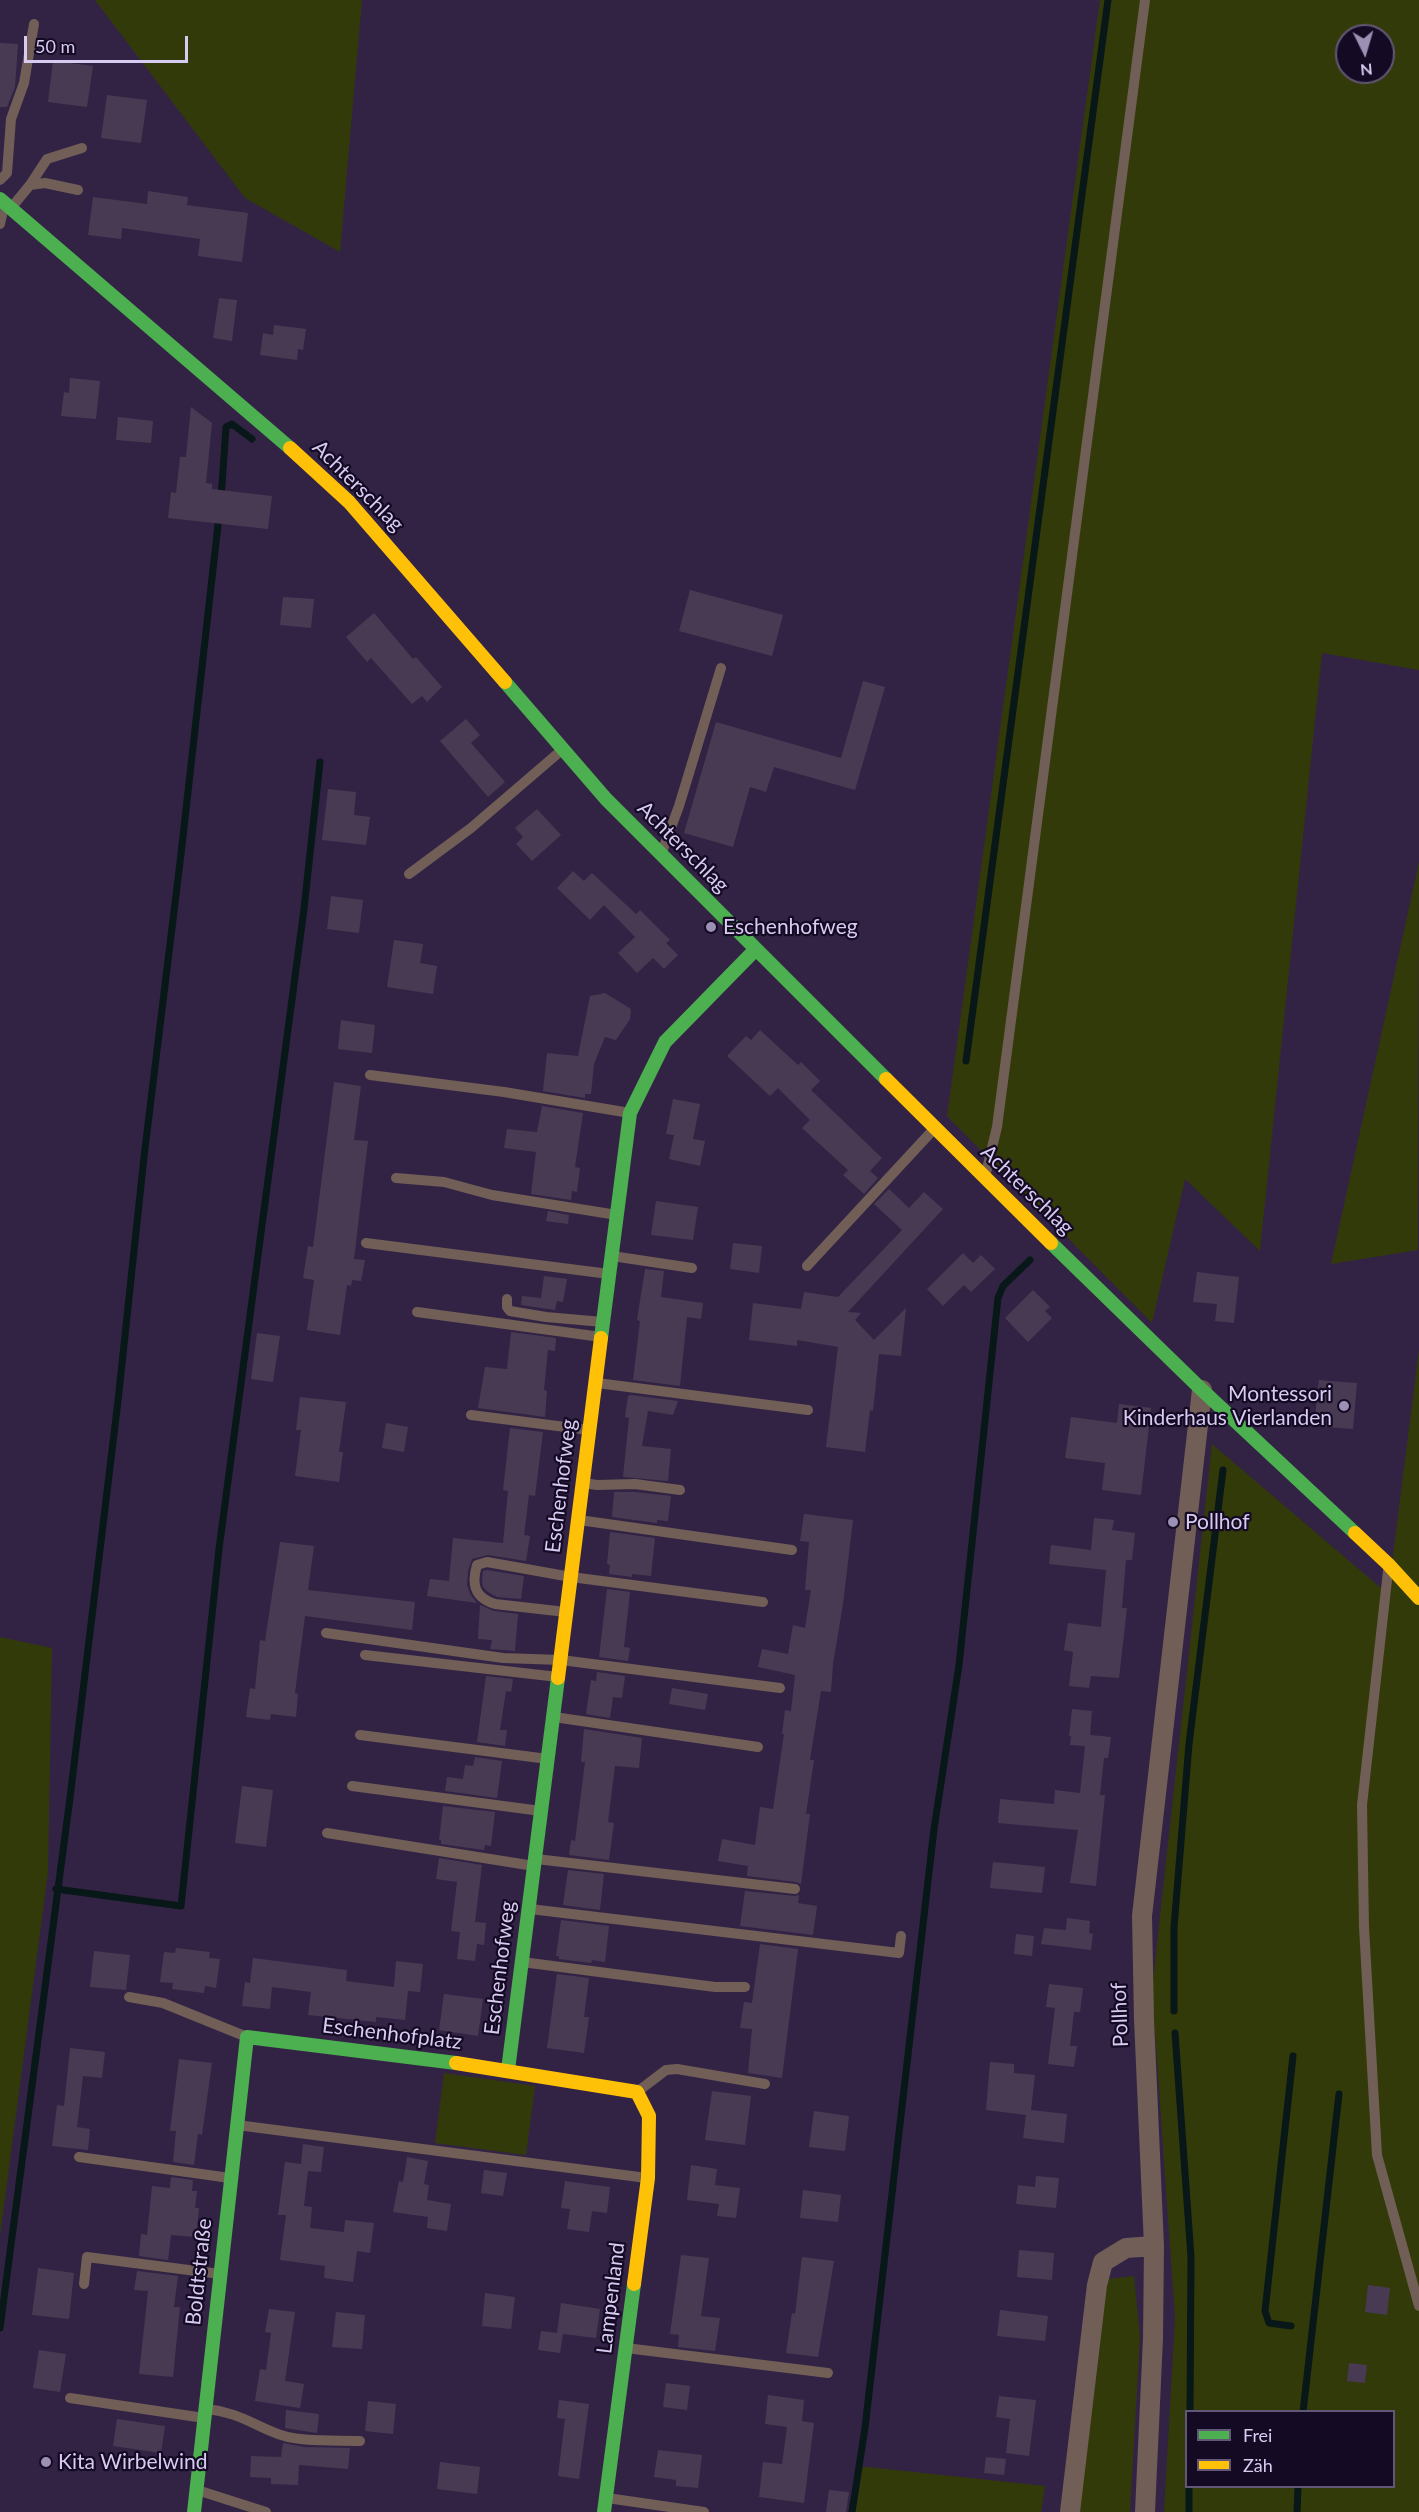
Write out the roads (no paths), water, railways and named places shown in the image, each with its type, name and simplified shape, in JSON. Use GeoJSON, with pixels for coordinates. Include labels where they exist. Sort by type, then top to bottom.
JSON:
{"type":"FeatureCollection","features":[{"type":"Feature","properties":{"kind":"street","name":"Achterschlag"},"geometry":{"type":"LineString","coordinates":[[5,203],[265,425],[349,502],[606,799],[754,950],[985,1179],[1202,1390],[1389,1564],[1419,1598]]}},
{"type":"Feature","properties":{"kind":"street","name":"Eschenhofweg"},"geometry":{"type":"LineString","coordinates":[[508,2070],[630,1113],[665,1042],[754,950]]}},
{"type":"Feature","properties":{"kind":"street","name":"Pollhof"},"geometry":{"type":"LineString","coordinates":[[1145,2512],[1154,2246],[1142,1916],[1202,1390]]}},
{"type":"Feature","properties":{"kind":"street","name":"Eschenhofplatz"},"geometry":{"type":"LineString","coordinates":[[247,2037],[508,2070],[638,2092]]}},
{"type":"Feature","properties":{"kind":"street","name":"Boldtstraße"},"geometry":{"type":"LineString","coordinates":[[194,2512],[247,2037]]}},
{"type":"Feature","properties":{"kind":"street","name":"Lampenland"},"geometry":{"type":"LineString","coordinates":[[605,2505],[648,2178],[649,2116],[638,2092]]}},
{"type":"Feature","properties":{"kind":"street"},"geometry":{"type":"LineString","coordinates":[[1070,2512],[1097,2285],[1103,2262],[1126,2248],[1154,2246]]}},
{"type":"Feature","properties":{"kind":"lane"},"geometry":{"type":"LineString","coordinates":[[985,1179],[998,1115],[1145,0]]}},
{"type":"Feature","properties":{"kind":"lane"},"geometry":{"type":"LineString","coordinates":[[0,180],[7,173],[11,118],[24,83],[34,24]]}},
{"type":"Feature","properties":{"kind":"lane"},"geometry":{"type":"LineString","coordinates":[[0,224],[5,203],[30,185],[47,159],[81,148]]}},
{"type":"Feature","properties":{"kind":"lane"},"geometry":{"type":"LineString","coordinates":[[30,185],[45,183],[78,190]]}},
{"type":"Feature","properties":{"kind":"lane"},"geometry":{"type":"LineString","coordinates":[[661,855],[679,806],[721,668]]}},
{"type":"Feature","properties":{"kind":"lane"},"geometry":{"type":"LineString","coordinates":[[409,874],[471,828],[563,749]]}},
{"type":"Feature","properties":{"kind":"lane"},"geometry":{"type":"LineString","coordinates":[[370,1075],[504,1092],[630,1113]]}},
{"type":"Feature","properties":{"kind":"lane"},"geometry":{"type":"LineString","coordinates":[[807,1266],[934,1128]]}},
{"type":"Feature","properties":{"kind":"lane"},"geometry":{"type":"LineString","coordinates":[[396,1178],[444,1182],[492,1196],[617,1215]]}},
{"type":"Feature","properties":{"kind":"lane"},"geometry":{"type":"LineString","coordinates":[[366,1243],[610,1274]]}},
{"type":"Feature","properties":{"kind":"lane"},"geometry":{"type":"LineString","coordinates":[[612,1256],[692,1268]]}},
{"type":"Feature","properties":{"kind":"lane"},"geometry":{"type":"LineString","coordinates":[[507,1299],[507,1307],[510,1311],[604,1322]]}},
{"type":"Feature","properties":{"kind":"lane"},"geometry":{"type":"LineString","coordinates":[[417,1312],[602,1337]]}},
{"type":"Feature","properties":{"kind":"lane"},"geometry":{"type":"LineString","coordinates":[[596,1383],[808,1410]]}},
{"type":"Feature","properties":{"kind":"lane"},"geometry":{"type":"LineString","coordinates":[[471,1415],[590,1430]]}},
{"type":"Feature","properties":{"kind":"lane"},"geometry":{"type":"LineString","coordinates":[[583,1483],[635,1484],[680,1490]]}},
{"type":"Feature","properties":{"kind":"lane"},"geometry":{"type":"LineString","coordinates":[[578,1520],[792,1550]]}},
{"type":"Feature","properties":{"kind":"lane"},"geometry":{"type":"LineString","coordinates":[[567,1612],[484,1601],[478,1597],[476,1591],[477,1565],[487,1562],[571,1576],[763,1602]]}},
{"type":"Feature","properties":{"kind":"lane"},"geometry":{"type":"LineString","coordinates":[[1389,1564],[1362,1805],[1364,1927],[1377,2155],[1419,2306]]}},
{"type":"Feature","properties":{"kind":"lane"},"geometry":{"type":"LineString","coordinates":[[326,1633],[503,1658],[561,1660],[780,1688]]}},
{"type":"Feature","properties":{"kind":"lane"},"geometry":{"type":"LineString","coordinates":[[365,1655],[559,1677]]}},
{"type":"Feature","properties":{"kind":"lane"},"geometry":{"type":"LineString","coordinates":[[553,1717],[758,1748]]}},
{"type":"Feature","properties":{"kind":"lane"},"geometry":{"type":"LineString","coordinates":[[360,1735],[548,1759]]}},
{"type":"Feature","properties":{"kind":"lane"},"geometry":{"type":"LineString","coordinates":[[352,1786],[541,1810]]}},
{"type":"Feature","properties":{"kind":"lane"},"geometry":{"type":"LineString","coordinates":[[327,1833],[535,1862],[795,1889]]}},
{"type":"Feature","properties":{"kind":"lane"},"geometry":{"type":"LineString","coordinates":[[529,1909],[899,1953],[901,1936]]}},
{"type":"Feature","properties":{"kind":"lane"},"geometry":{"type":"LineString","coordinates":[[522,1962],[715,1987],[745,1987]]}},
{"type":"Feature","properties":{"kind":"lane"},"geometry":{"type":"LineString","coordinates":[[129,1997],[163,2003],[247,2037]]}},
{"type":"Feature","properties":{"kind":"lane"},"geometry":{"type":"LineString","coordinates":[[638,2092],[666,2070],[677,2069],[765,2084]]}},
{"type":"Feature","properties":{"kind":"lane"},"geometry":{"type":"LineString","coordinates":[[237,2125],[648,2178]]}},
{"type":"Feature","properties":{"kind":"lane"},"geometry":{"type":"LineString","coordinates":[[79,2157],[231,2178]]}},
{"type":"Feature","properties":{"kind":"lane"},"geometry":{"type":"LineString","coordinates":[[84,2284],[87,2257],[220,2274]]}},
{"type":"Feature","properties":{"kind":"lane"},"geometry":{"type":"LineString","coordinates":[[626,2348],[828,2373]]}},
{"type":"Feature","properties":{"kind":"lane"},"geometry":{"type":"LineString","coordinates":[[70,2398],[241,2416],[273,2433],[289,2437],[360,2441]]}},
{"type":"Feature","properties":{"kind":"lane"},"geometry":{"type":"LineString","coordinates":[[1147,2484],[1156,2512]]}},
{"type":"Feature","properties":{"kind":"lane"},"geometry":{"type":"LineString","coordinates":[[197,2490],[266,2512]]}},
{"type":"Feature","properties":{"kind":"lane"},"geometry":{"type":"LineString","coordinates":[[605,2505],[704,2512]]}},
{"type":"Feature","properties":{"kind":"waterway"},"geometry":{"type":"LineString","coordinates":[[966,1061],[1108,0]]}},
{"type":"Feature","properties":{"kind":"waterway"},"geometry":{"type":"LineString","coordinates":[[221,499],[226,427],[232,424],[252,439]]}},
{"type":"Feature","properties":{"kind":"waterway"},"geometry":{"type":"LineString","coordinates":[[0,2328],[70,1798],[118,1401],[144,1157],[219,516]]}},
{"type":"Feature","properties":{"kind":"waterway"},"geometry":{"type":"LineString","coordinates":[[56,1889],[181,1906],[219,1549],[304,909],[320,762]]}},
{"type":"Feature","properties":{"kind":"waterway"},"geometry":{"type":"LineString","coordinates":[[852,2512],[865,2428],[934,1829],[959,1665],[998,1298],[1003,1286],[1030,1260]]}},
{"type":"Feature","properties":{"kind":"waterway"},"geometry":{"type":"LineString","coordinates":[[1174,2011],[1174,1927],[1189,1744],[1223,1470]]}},
{"type":"Feature","properties":{"kind":"waterway"},"geometry":{"type":"LineString","coordinates":[[1175,2033],[1191,2257],[1190,2410]]}},
{"type":"Feature","properties":{"kind":"waterway"},"geometry":{"type":"LineString","coordinates":[[1291,2326],[1269,2323],[1265,2311],[1293,2056]]}},
{"type":"Feature","properties":{"kind":"waterway"},"geometry":{"type":"LineString","coordinates":[[1303,2410],[1339,2094]]}},
{"type":"Feature","properties":{"kind":"waterway"},"geometry":{"type":"LineString","coordinates":[[1189,2488],[1189,2512]]}},
{"type":"Feature","properties":{"kind":"waterway"},"geometry":{"type":"LineString","coordinates":[[1297,2512],[1298,2488]]}},
{"type":"Feature","properties":{"kind":"place","name":"Eschenhofweg"},"geometry":{"type":"Point","coordinates":[711,927]}},
{"type":"Feature","properties":{"kind":"place","name":"Montessori Kinderhaus Vierlanden"},"geometry":{"type":"Point","coordinates":[1344,1406]}},
{"type":"Feature","properties":{"kind":"place","name":"Pollhof"},"geometry":{"type":"Point","coordinates":[1173,1522]}},
{"type":"Feature","properties":{"kind":"place","name":"Kita Wirbelwind"},"geometry":{"type":"Point","coordinates":[46,2462]}}]}
